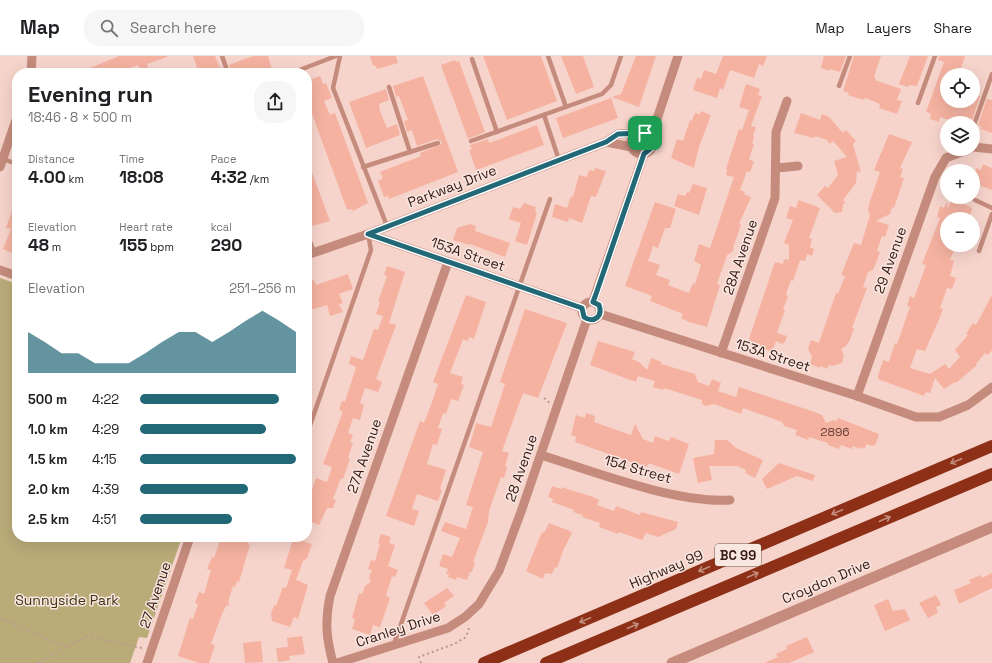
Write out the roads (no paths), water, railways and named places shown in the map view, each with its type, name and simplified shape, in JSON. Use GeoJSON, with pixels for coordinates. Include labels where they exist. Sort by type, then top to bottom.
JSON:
{"type":"FeatureCollection","features":[{"type":"Feature","properties":{"kind":"highway","name":"Highway 99"},"geometry":{"type":"LineString","coordinates":[[484,663],[992,446]]}},
{"type":"Feature","properties":{"kind":"highway","name":"BC 99"},"geometry":{"type":"LineString","coordinates":[[546,663],[992,474]]}},
{"type":"Feature","properties":{"kind":"street"},"geometry":{"type":"LineString","coordinates":[[31,68],[32,56]]}},
{"type":"Feature","properties":{"kind":"street"},"geometry":{"type":"LineString","coordinates":[[593,302],[644,154],[652,147],[651,137],[678,56]]}},
{"type":"Feature","properties":{"kind":"street","name":"28A Avenue"},"geometry":{"type":"LineString","coordinates":[[721,353],[775,198],[776,132],[787,101]]}},
{"type":"Feature","properties":{"kind":"street"},"geometry":{"type":"LineString","coordinates":[[1,163],[12,131]]}},
{"type":"Feature","properties":{"kind":"street"},"geometry":{"type":"LineString","coordinates":[[632,147],[632,138],[638,133],[645,133],[651,137]]}},
{"type":"Feature","properties":{"kind":"street","name":"Parkway Drive"},"geometry":{"type":"LineString","coordinates":[[312,253],[368,234],[606,142],[618,134],[638,133]]}},
{"type":"Feature","properties":{"kind":"street"},"geometry":{"type":"LineString","coordinates":[[606,142],[632,147],[637,153],[644,154]]}},
{"type":"Feature","properties":{"kind":"street"},"geometry":{"type":"LineString","coordinates":[[980,148],[992,149]]}},
{"type":"Feature","properties":{"kind":"street","name":"29 Avenue"},"geometry":{"type":"LineString","coordinates":[[857,396],[935,177],[946,158],[951,156]]}},
{"type":"Feature","properties":{"kind":"street"},"geometry":{"type":"LineString","coordinates":[[776,168],[798,166]]}},
{"type":"Feature","properties":{"kind":"street","name":"153A Street"},"geometry":{"type":"LineString","coordinates":[[368,234],[582,308]]}},
{"type":"Feature","properties":{"kind":"street","name":"27A Avenue"},"geometry":{"type":"LineString","coordinates":[[333,663],[327,639],[326,619],[330,596],[448,262]]}},
{"type":"Feature","properties":{"kind":"street"},"geometry":{"type":"LineString","coordinates":[[0,270],[12,274]]}},
{"type":"Feature","properties":{"kind":"street"},"geometry":{"type":"LineString","coordinates":[[593,302],[599,305],[600,314],[595,319],[587,319],[583,314],[582,308],[586,303],[593,302]]}},
{"type":"Feature","properties":{"kind":"street","name":"153A Street"},"geometry":{"type":"LineString","coordinates":[[600,314],[857,396],[905,415],[916,417],[939,417],[968,405],[992,387]]}},
{"type":"Feature","properties":{"kind":"street","name":"28 Avenue"},"geometry":{"type":"LineString","coordinates":[[465,617],[479,604],[499,571],[587,319]]}},
{"type":"Feature","properties":{"kind":"street","name":"154 Street"},"geometry":{"type":"LineString","coordinates":[[540,455],[655,490],[712,501],[730,500]]}},
{"type":"Feature","properties":{"kind":"street","name":"Croydon Drive"},"geometry":{"type":"LineString","coordinates":[[672,663],[992,527]]}},
{"type":"Feature","properties":{"kind":"street","name":"27 Avenue"},"geometry":{"type":"LineString","coordinates":[[146,663],[188,542]]}},
{"type":"Feature","properties":{"kind":"street","name":"Cranley Drive"},"geometry":{"type":"LineString","coordinates":[[337,663],[448,628],[465,617]]}},
{"type":"Feature","properties":{"kind":"lane"},"geometry":{"type":"LineString","coordinates":[[222,56],[226,68]]}},
{"type":"Feature","properties":{"kind":"lane"},"geometry":{"type":"LineString","coordinates":[[306,68],[336,56]]}},
{"type":"Feature","properties":{"kind":"lane"},"geometry":{"type":"LineString","coordinates":[[340,56],[333,88],[387,226]]}},
{"type":"Feature","properties":{"kind":"lane"},"geometry":{"type":"LineString","coordinates":[[548,56],[566,107]]}},
{"type":"Feature","properties":{"kind":"lane"},"geometry":{"type":"LineString","coordinates":[[471,141],[602,94],[611,85],[622,56]]}},
{"type":"Feature","properties":{"kind":"lane"},"geometry":{"type":"LineString","coordinates":[[839,86],[850,56]]}},
{"type":"Feature","properties":{"kind":"lane"},"geometry":{"type":"LineString","coordinates":[[918,103],[935,56]]}},
{"type":"Feature","properties":{"kind":"lane"},"geometry":{"type":"LineString","coordinates":[[472,59],[497,132]]}},
{"type":"Feature","properties":{"kind":"lane"},"geometry":{"type":"LineString","coordinates":[[977,116],[992,74]]}},
{"type":"Feature","properties":{"kind":"lane"},"geometry":{"type":"LineString","coordinates":[[389,87],[410,152]]}},
{"type":"Feature","properties":{"kind":"lane"},"geometry":{"type":"LineString","coordinates":[[544,115],[559,160]]}},
{"type":"Feature","properties":{"kind":"lane"},"geometry":{"type":"LineString","coordinates":[[363,167],[438,143]]}},
{"type":"Feature","properties":{"kind":"lane"},"geometry":{"type":"LineString","coordinates":[[1,163],[12,164]]}},
{"type":"Feature","properties":{"kind":"lane"},"geometry":{"type":"LineString","coordinates":[[393,646],[518,286],[550,199]]}},
{"type":"Feature","properties":{"kind":"lane"},"geometry":{"type":"LineString","coordinates":[[980,202],[992,208]]}},
{"type":"Feature","properties":{"kind":"lane"},"geometry":{"type":"LineString","coordinates":[[980,248],[992,214]]}},
{"type":"Feature","properties":{"kind":"lane"},"geometry":{"type":"LineString","coordinates":[[312,420],[372,250],[368,234]]}},
{"type":"Feature","properties":{"kind":"park label","name":"Sunnyside Park"},"geometry":{"type":"Point","coordinates":[67,600]}}]}
